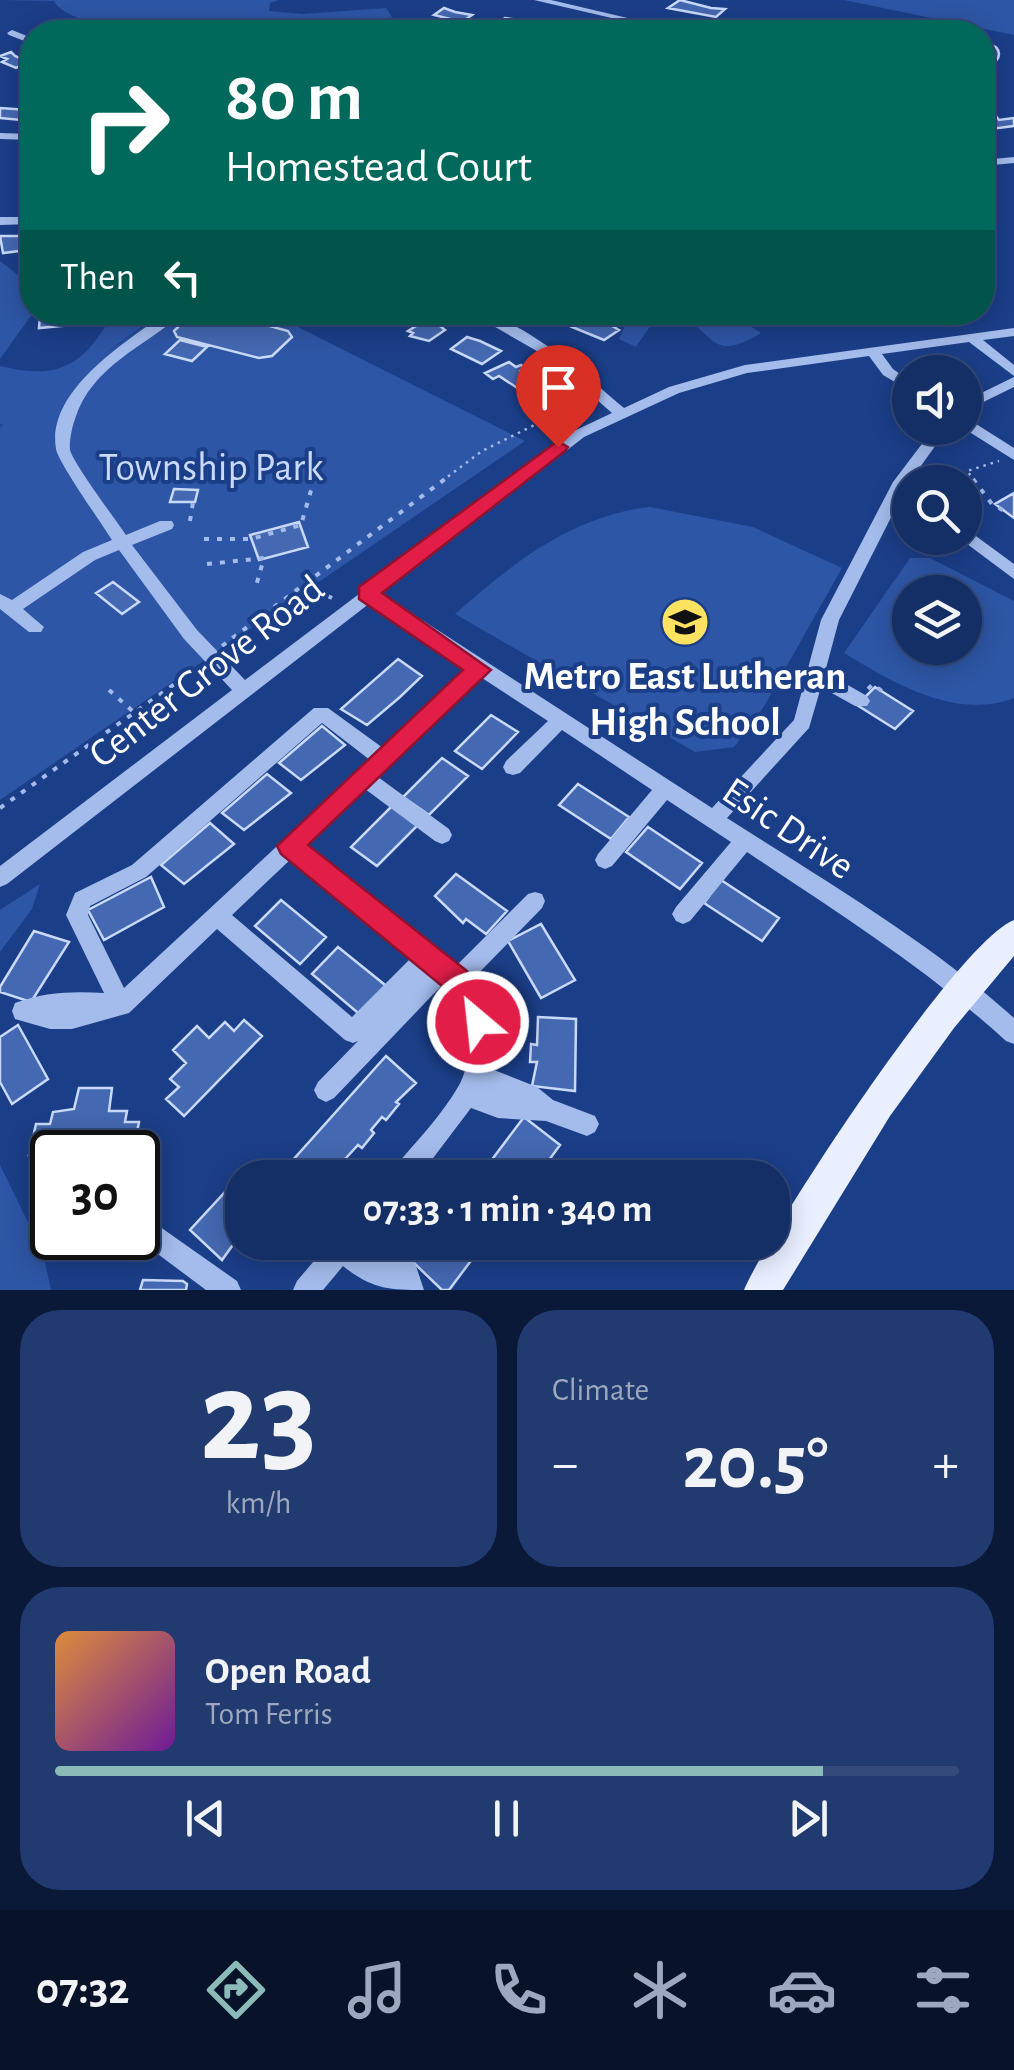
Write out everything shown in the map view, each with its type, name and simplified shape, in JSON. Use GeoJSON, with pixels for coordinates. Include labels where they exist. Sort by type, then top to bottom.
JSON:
{"type":"FeatureCollection","features":[{"type":"Feature","properties":{"kind":"main road"},"geometry":{"type":"LineString","coordinates":[[762,1290],[855,1138],[964,988],[1014,934]]}},
{"type":"Feature","properties":{"kind":"street"},"geometry":{"type":"LineString","coordinates":[[539,0],[628,20]]}},
{"type":"Feature","properties":{"kind":"street"},"geometry":{"type":"LineString","coordinates":[[12,33],[20,37]]}},
{"type":"Feature","properties":{"kind":"street"},"geometry":{"type":"LineString","coordinates":[[160,325],[90,377],[76,394],[62,429],[63,450],[146,581],[210,659],[242,690]]}},
{"type":"Feature","properties":{"kind":"street"},"geometry":{"type":"LineString","coordinates":[[499,325],[554,355],[620,412]]}},
{"type":"Feature","properties":{"kind":"street","name":"Center Grove Road"},"geometry":{"type":"LineString","coordinates":[[0,878],[558,447],[620,412],[674,390],[745,369],[1014,332]]}},
{"type":"Feature","properties":{"kind":"street"},"geometry":{"type":"LineString","coordinates":[[973,339],[1014,372]]}},
{"type":"Feature","properties":{"kind":"street"},"geometry":{"type":"LineString","coordinates":[[872,351],[892,375]]}},
{"type":"Feature","properties":{"kind":"street"},"geometry":{"type":"LineString","coordinates":[[982,398],[1014,381]]}},
{"type":"Feature","properties":{"kind":"street"},"geometry":{"type":"LineString","coordinates":[[982,433],[1013,454]]}},
{"type":"Feature","properties":{"kind":"street"},"geometry":{"type":"LineString","coordinates":[[712,820],[802,723],[830,620],[892,509]]}},
{"type":"Feature","properties":{"kind":"street"},"geometry":{"type":"LineString","coordinates":[[34,626],[6,604],[90,556],[166,525]]}},
{"type":"Feature","properties":{"kind":"street"},"geometry":{"type":"LineString","coordinates":[[982,548],[1014,573]]}},
{"type":"Feature","properties":{"kind":"street","name":"Esic Drive"},"geometry":{"type":"LineString","coordinates":[[367,593],[964,988],[1014,1033]]}},
{"type":"Feature","properties":{"kind":"street"},"geometry":{"type":"LineString","coordinates":[[383,759],[322,713],[139,871],[82,900],[77,916],[121,1005],[479,670]]}},
{"type":"Feature","properties":{"kind":"street"},"geometry":{"type":"LineString","coordinates":[[816,676],[860,701]]}},
{"type":"Feature","properties":{"kind":"street"},"geometry":{"type":"LineString","coordinates":[[513,767],[560,721]]}},
{"type":"Feature","properties":{"kind":"street"},"geometry":{"type":"LineString","coordinates":[[364,777],[442,835]]}},
{"type":"Feature","properties":{"kind":"street"},"geometry":{"type":"LineString","coordinates":[[604,860],[664,788]]}},
{"type":"Feature","properties":{"kind":"street"},"geometry":{"type":"LineString","coordinates":[[683,914],[743,842]]}},
{"type":"Feature","properties":{"kind":"street"},"geometry":{"type":"LineString","coordinates":[[290,846],[442,968],[478,1022],[481,1047],[471,1084],[415,1160]]}},
{"type":"Feature","properties":{"kind":"street"},"geometry":{"type":"LineString","coordinates":[[217,915],[353,1032],[535,901]]}},
{"type":"Feature","properties":{"kind":"street"},"geometry":{"type":"LineString","coordinates":[[326,1090],[442,968]]}},
{"type":"Feature","properties":{"kind":"street"},"geometry":{"type":"LineString","coordinates":[[471,1084],[498,1106],[546,1109],[587,1124]]}},
{"type":"Feature","properties":{"kind":"street"},"geometry":{"type":"LineString","coordinates":[[160,1240],[228,1290]]}},
{"type":"Feature","properties":{"kind":"street"},"geometry":{"type":"LineString","coordinates":[[306,1290],[332,1260]]}},
{"type":"Feature","properties":{"kind":"street"},"geometry":{"type":"LineString","coordinates":[[358,1260],[368,1270],[412,1290]]}},
{"type":"Feature","properties":{"kind":"street"},"geometry":{"type":"LineString","coordinates":[[398,1260],[404,1266],[412,1290]]}},
{"type":"Feature","properties":{"kind":"path"},"geometry":{"type":"LineString","coordinates":[[0,808],[137,715],[301,586],[482,452],[598,393]]}},
{"type":"Feature","properties":{"kind":"path"},"geometry":{"type":"LineString","coordinates":[[1008,513],[992,504],[967,472],[1013,454]]}},
{"type":"Feature","properties":{"kind":"path"},"geometry":{"type":"LineString","coordinates":[[204,539],[251,539],[301,525],[314,480]]}},
{"type":"Feature","properties":{"kind":"path"},"geometry":{"type":"LineString","coordinates":[[190,521],[193,502]]}},
{"type":"Feature","properties":{"kind":"path"},"geometry":{"type":"LineString","coordinates":[[206,564],[264,558],[256,586]]}},
{"type":"Feature","properties":{"kind":"path"},"geometry":{"type":"LineString","coordinates":[[301,586],[311,584],[332,598]]}},
{"type":"Feature","properties":{"kind":"path"},"geometry":{"type":"LineString","coordinates":[[109,690],[137,715]]}},
{"type":"Feature","properties":{"kind":"green space"},"geometry":{"type":"Polygon","coordinates":[[[0,0],[279,0],[270,3],[269,11],[303,14],[386,8],[393,19],[87,20],[72,16],[54,1],[0,0]]]}},
{"type":"Feature","properties":{"kind":"green space"},"geometry":{"type":"Polygon","coordinates":[[[844,0],[1014,0],[1014,35],[995,31],[995,20],[941,20],[844,0]]]}},
{"type":"Feature","properties":{"kind":"green space"},"geometry":{"type":"Polygon","coordinates":[[[0,261],[20,276],[20,325],[24,325],[0,359],[0,261]]]}},
{"type":"Feature","properties":{"kind":"green space","name":"Township Park"},"geometry":{"type":"Polygon","coordinates":[[[106,325],[144,325],[102,356],[147,325],[294,325],[525,441],[0,800],[0,427],[4,423],[0,425],[0,366],[54,370],[80,357],[106,325]]]}},
{"type":"Feature","properties":{"kind":"green space"},"geometry":{"type":"Polygon","coordinates":[[[625,325],[651,325],[636,347],[619,339],[625,325]]]}},
{"type":"Feature","properties":{"kind":"green space"},"geometry":{"type":"Polygon","coordinates":[[[694,325],[748,325],[761,333],[733,345],[724,346],[694,325]]]}},
{"type":"Feature","properties":{"kind":"green space"},"geometry":{"type":"Polygon","coordinates":[[[650,507],[753,527],[842,568],[763,708],[734,747],[695,752],[455,614],[521,560],[569,531],[621,512],[650,507]]]}},
{"type":"Feature","properties":{"kind":"green space"},"geometry":{"type":"Polygon","coordinates":[[[910,558],[930,558],[963,575],[898,575],[910,558]]]}},
{"type":"Feature","properties":{"kind":"green space"},"geometry":{"type":"Polygon","coordinates":[[[892,584],[892,665],[982,665],[982,585],[1014,601],[1014,698],[992,704],[947,702],[883,676],[844,653],[892,584]]]}},
{"type":"Feature","properties":{"kind":"green space"},"geometry":{"type":"Polygon","coordinates":[[[40,884],[32,909],[0,952],[0,910],[40,884]]]}},
{"type":"Feature","properties":{"kind":"green space"},"geometry":{"type":"Polygon","coordinates":[[[0,1165],[30,1226],[30,1260],[45,1260],[51,1290],[0,1290],[0,1165]]]}},
{"type":"Feature","properties":{"kind":"building"},"geometry":{"type":"Polygon","coordinates":[[[680,0],[725,9],[716,17],[668,8],[680,0]]]}},
{"type":"Feature","properties":{"kind":"building"},"geometry":{"type":"Polygon","coordinates":[[[444,8],[472,15],[454,20],[434,15],[444,8]]]}},
{"type":"Feature","properties":{"kind":"building"},"geometry":{"type":"Polygon","coordinates":[[[11,52],[20,58],[20,66],[2,62],[7,59],[0,56],[11,52]]]}},
{"type":"Feature","properties":{"kind":"building"},"geometry":{"type":"Polygon","coordinates":[[[0,108],[20,109],[20,120],[0,118],[0,108]]]}},
{"type":"Feature","properties":{"kind":"building"},"geometry":{"type":"Polygon","coordinates":[[[995,115],[999,120],[1014,118],[1014,126],[995,128],[995,115]]]}},
{"type":"Feature","properties":{"kind":"building"},"geometry":{"type":"Polygon","coordinates":[[[0,236],[20,236],[20,251],[3,253],[0,236]]]}},
{"type":"Feature","properties":{"kind":"building"},"geometry":{"type":"Polygon","coordinates":[[[180,325],[266,325],[288,331],[292,337],[272,356],[259,358],[177,337],[174,331],[180,325]]]}},
{"type":"Feature","properties":{"kind":"building"},"geometry":{"type":"Polygon","coordinates":[[[439,325],[445,330],[429,341],[410,336],[413,333],[408,331],[416,326],[439,325]]]}},
{"type":"Feature","properties":{"kind":"building"},"geometry":{"type":"Polygon","coordinates":[[[610,325],[619,330],[604,340],[572,327],[610,325]]]}},
{"type":"Feature","properties":{"kind":"building"},"geometry":{"type":"Polygon","coordinates":[[[467,337],[501,351],[482,364],[451,349],[467,337]]]}},
{"type":"Feature","properties":{"kind":"building"},"geometry":{"type":"Polygon","coordinates":[[[180,340],[207,347],[192,361],[165,354],[180,340]]]}},
{"type":"Feature","properties":{"kind":"building"},"geometry":{"type":"Polygon","coordinates":[[[509,362],[516,367],[521,365],[526,369],[521,371],[540,382],[522,391],[499,376],[493,379],[485,373],[509,362]]]}},
{"type":"Feature","properties":{"kind":"building"},"geometry":{"type":"Polygon","coordinates":[[[174,489],[198,490],[195,502],[170,502],[174,489]]]}},
{"type":"Feature","properties":{"kind":"building"},"geometry":{"type":"Polygon","coordinates":[[[1014,493],[1014,518],[995,504],[1014,493]]]}},
{"type":"Feature","properties":{"kind":"building"},"geometry":{"type":"Polygon","coordinates":[[[299,522],[308,547],[259,560],[250,535],[299,522]]]}},
{"type":"Feature","properties":{"kind":"building"},"geometry":{"type":"Polygon","coordinates":[[[113,582],[139,602],[122,614],[96,593],[113,582]]]}},
{"type":"Feature","properties":{"kind":"building"},"geometry":{"type":"Polygon","coordinates":[[[398,659],[422,676],[400,697],[367,725],[341,709],[398,659]]]}},
{"type":"Feature","properties":{"kind":"building"},"geometry":{"type":"Polygon","coordinates":[[[875,687],[913,711],[895,729],[857,705],[875,687]]]}},
{"type":"Feature","properties":{"kind":"building"},"geometry":{"type":"Polygon","coordinates":[[[491,715],[518,732],[482,769],[455,751],[491,715]]]}},
{"type":"Feature","properties":{"kind":"building"},"geometry":{"type":"Polygon","coordinates":[[[322,726],[345,745],[301,780],[279,763],[322,726]]]}},
{"type":"Feature","properties":{"kind":"building"},"geometry":{"type":"Polygon","coordinates":[[[442,758],[468,776],[429,815],[403,797],[442,758]]]}},
{"type":"Feature","properties":{"kind":"building"},"geometry":{"type":"Polygon","coordinates":[[[267,774],[291,793],[244,830],[222,813],[267,774]]]}},
{"type":"Feature","properties":{"kind":"building"},"geometry":{"type":"Polygon","coordinates":[[[578,784],[629,817],[611,839],[559,805],[578,784]]]}},
{"type":"Feature","properties":{"kind":"building"},"geometry":{"type":"Polygon","coordinates":[[[392,806],[418,825],[377,866],[351,847],[392,806]]]}},
{"type":"Feature","properties":{"kind":"building"},"geometry":{"type":"Polygon","coordinates":[[[210,823],[234,844],[184,884],[161,865],[210,823]]]}},
{"type":"Feature","properties":{"kind":"building"},"geometry":{"type":"Polygon","coordinates":[[[648,827],[702,863],[680,889],[626,852],[648,827]]]}},
{"type":"Feature","properties":{"kind":"building"},"geometry":{"type":"Polygon","coordinates":[[[456,874],[507,911],[486,934],[466,919],[463,923],[435,896],[456,874]]]}},
{"type":"Feature","properties":{"kind":"building"},"geometry":{"type":"Polygon","coordinates":[[[151,877],[164,907],[104,940],[88,910],[151,877]]]}},
{"type":"Feature","properties":{"kind":"building"},"geometry":{"type":"Polygon","coordinates":[[[721,880],[779,918],[762,941],[704,903],[721,880]]]}},
{"type":"Feature","properties":{"kind":"building"},"geometry":{"type":"Polygon","coordinates":[[[281,900],[326,937],[300,964],[255,926],[281,900]]]}},
{"type":"Feature","properties":{"kind":"building"},"geometry":{"type":"Polygon","coordinates":[[[541,924],[575,980],[541,998],[508,941],[541,924]]]}},
{"type":"Feature","properties":{"kind":"building"},"geometry":{"type":"Polygon","coordinates":[[[34,931],[69,942],[31,1002],[0,992],[0,987],[34,931]]]}},
{"type":"Feature","properties":{"kind":"building"},"geometry":{"type":"Polygon","coordinates":[[[338,947],[390,989],[364,1018],[312,974],[338,947]]]}},
{"type":"Feature","properties":{"kind":"building"},"geometry":{"type":"Polygon","coordinates":[[[538,1017],[576,1019],[575,1091],[532,1086],[537,1062],[530,1062],[531,1044],[537,1045],[538,1017]]]}},
{"type":"Feature","properties":{"kind":"building"},"geometry":{"type":"Polygon","coordinates":[[[244,1020],[262,1036],[184,1116],[166,1099],[179,1087],[170,1079],[186,1063],[173,1050],[197,1026],[209,1038],[225,1022],[234,1031],[244,1020]]]}},
{"type":"Feature","properties":{"kind":"building"},"geometry":{"type":"Polygon","coordinates":[[[18,1025],[48,1079],[12,1104],[0,1082],[0,1037],[18,1025]]]}},
{"type":"Feature","properties":{"kind":"building"},"geometry":{"type":"Polygon","coordinates":[[[386,1056],[416,1083],[396,1102],[399,1104],[386,1120],[382,1117],[371,1130],[374,1133],[362,1148],[358,1145],[346,1158],[349,1160],[293,1160],[386,1056]]]}},
{"type":"Feature","properties":{"kind":"building"},"geometry":{"type":"Polygon","coordinates":[[[79,1088],[112,1088],[109,1111],[127,1111],[125,1122],[139,1122],[137,1130],[35,1130],[36,1124],[50,1124],[53,1112],[74,1109],[79,1088]]]}},
{"type":"Feature","properties":{"kind":"building"},"geometry":{"type":"Polygon","coordinates":[[[524,1117],[560,1145],[549,1160],[492,1160],[524,1117]]]}},
{"type":"Feature","properties":{"kind":"building"},"geometry":{"type":"Polygon","coordinates":[[[225,1192],[222,1260],[190,1230],[225,1192]]]}},
{"type":"Feature","properties":{"kind":"building"},"geometry":{"type":"Polygon","coordinates":[[[413,1260],[472,1260],[449,1290],[442,1290],[413,1260]]]}},
{"type":"Feature","properties":{"kind":"building"},"geometry":{"type":"Polygon","coordinates":[[[143,1280],[187,1284],[186,1290],[140,1290],[143,1280]]]}},
{"type":"Feature","properties":{"kind":"place","name":"Metro East Lutheran High School"},"geometry":{"type":"Point","coordinates":[685,622]}},
{"type":"Feature","properties":{"kind":"route"},"geometry":{"type":"LineString","coordinates":[[478,1022],[457,980],[290,846],[479,670],[367,593],[558,447]]}}]}
